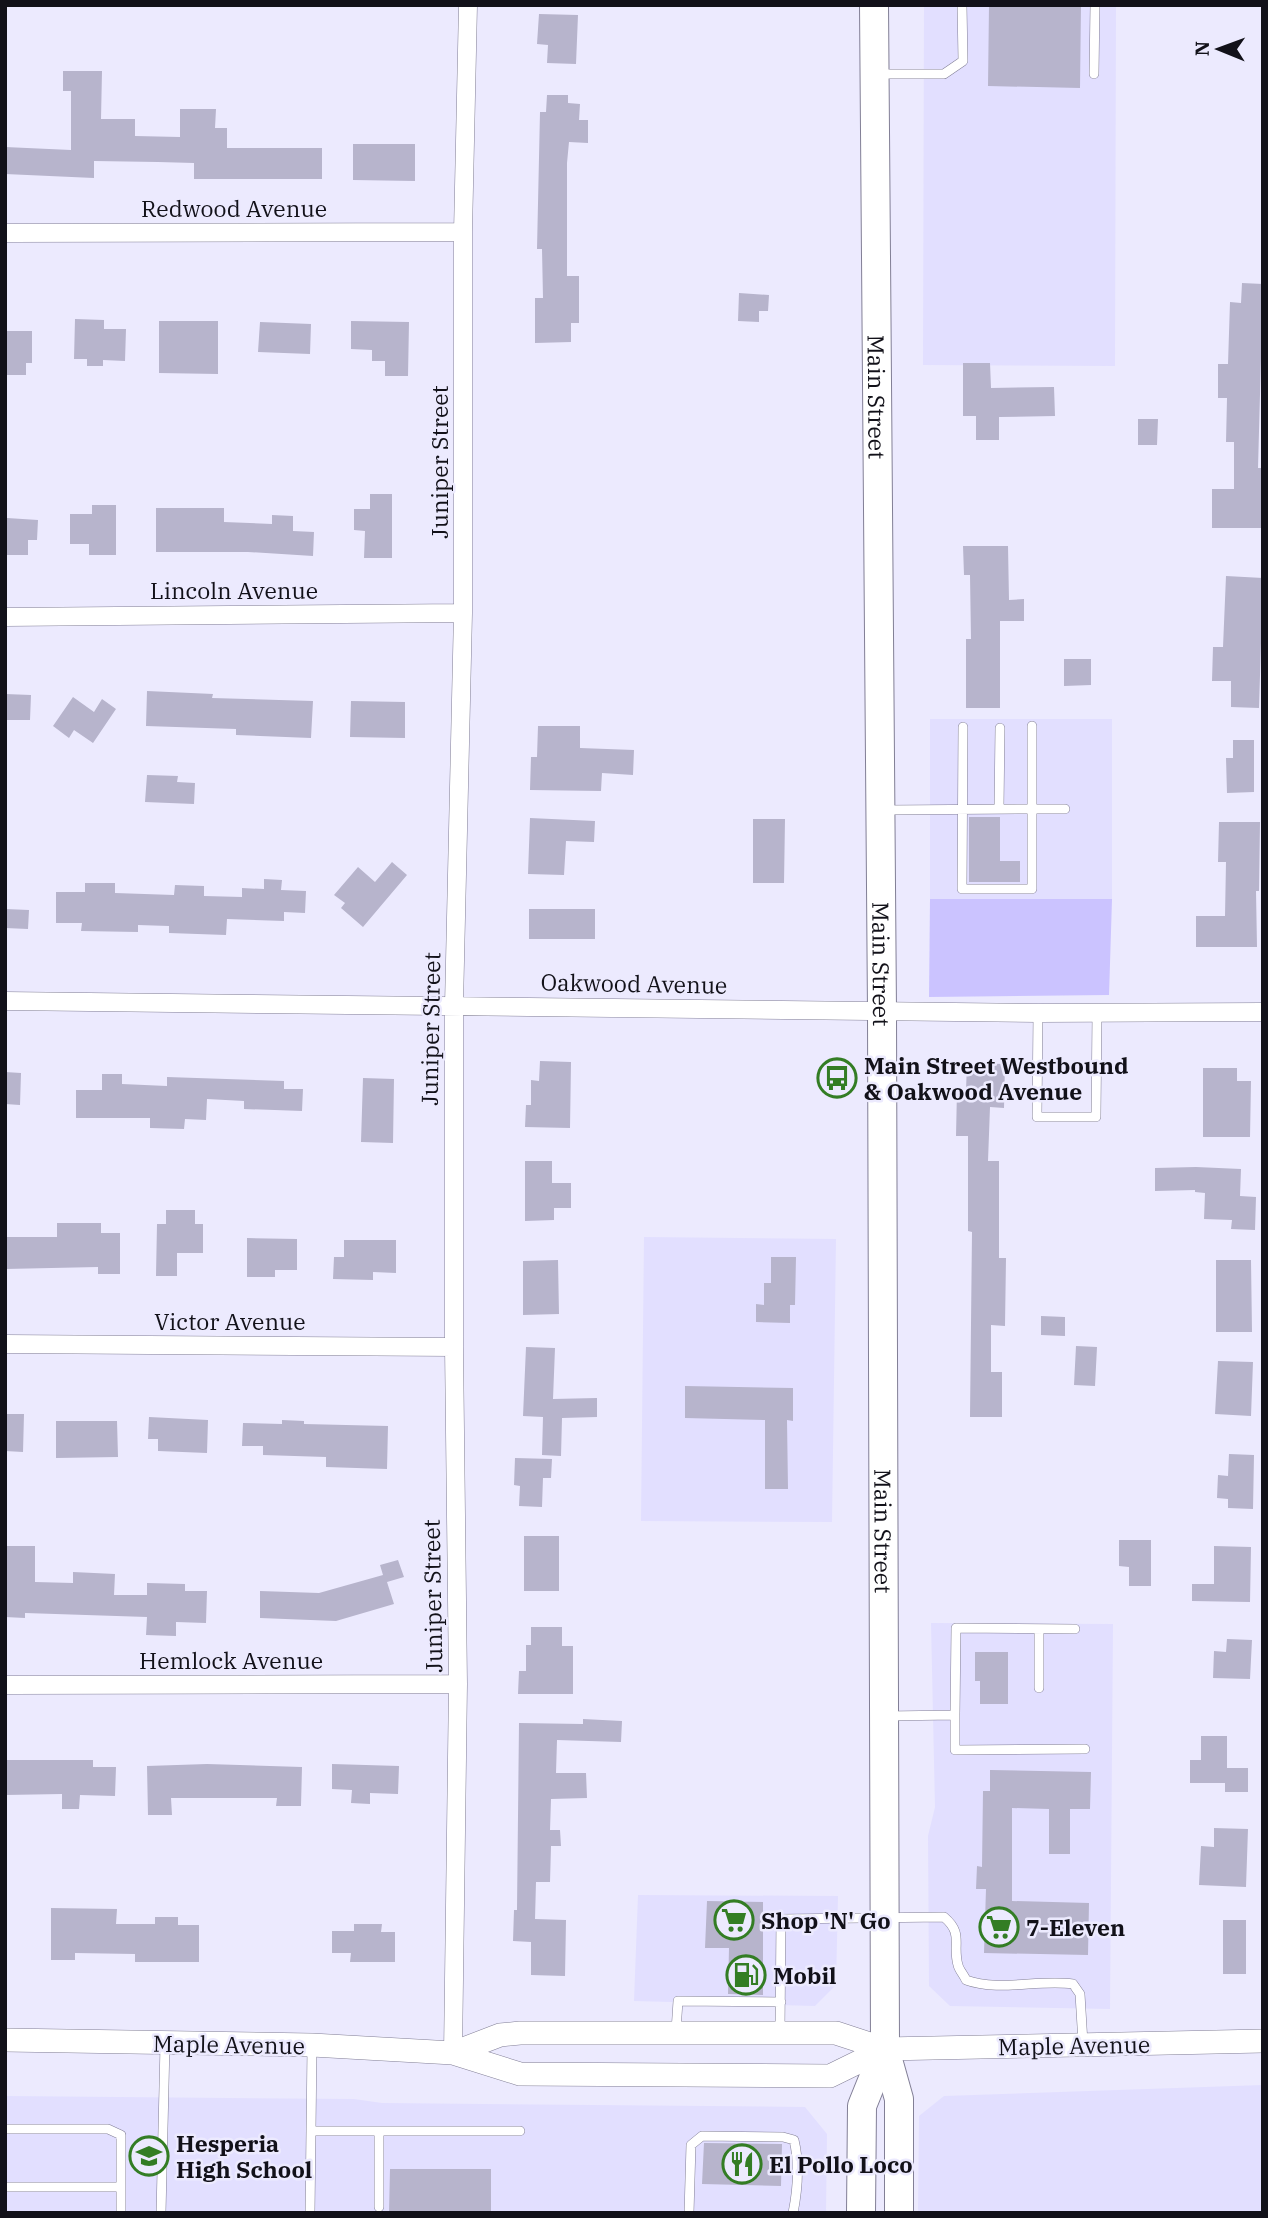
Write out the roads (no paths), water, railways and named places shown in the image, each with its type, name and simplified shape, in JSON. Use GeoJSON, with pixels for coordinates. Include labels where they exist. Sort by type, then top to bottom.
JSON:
{"type":"FeatureCollection","features":[{"type":"Feature","properties":{"kind":"main road","name":"Main Street"},"geometry":{"type":"LineString","coordinates":[[874,5],[882,1012],[885,2049],[899,2099],[899,2213]]}},
{"type":"Feature","properties":{"kind":"main road","name":"Main Street"},"geometry":{"type":"LineString","coordinates":[[861,2213],[862,2106],[885,2049]]}},
{"type":"Feature","properties":{"kind":"street","name":"Juniper Street"},"geometry":{"type":"LineString","coordinates":[[453,2053],[458,1684],[454,1005],[463,613],[463,232],[468,5]]}},
{"type":"Feature","properties":{"kind":"street","name":"Redwood Avenue"},"geometry":{"type":"LineString","coordinates":[[5,233],[463,232]]}},
{"type":"Feature","properties":{"kind":"street","name":"Lincoln Avenue"},"geometry":{"type":"LineString","coordinates":[[5,617],[463,613]]}},
{"type":"Feature","properties":{"kind":"street","name":"Oakwood Avenue"},"geometry":{"type":"LineString","coordinates":[[5,1001],[882,1012],[1263,1012]]}},
{"type":"Feature","properties":{"kind":"street","name":"Victor Avenue"},"geometry":{"type":"LineString","coordinates":[[5,1345],[454,1347]]}},
{"type":"Feature","properties":{"kind":"street","name":"Hemlock Avenue"},"geometry":{"type":"LineString","coordinates":[[5,1685],[458,1684]]}},
{"type":"Feature","properties":{"kind":"street","name":"Maple Avenue"},"geometry":{"type":"LineString","coordinates":[[453,2053],[500,2035],[835,2033],[885,2049],[1263,2041]]}},
{"type":"Feature","properties":{"kind":"street","name":"Maple Avenue"},"geometry":{"type":"LineString","coordinates":[[5,2040],[312,2045],[453,2053],[520,2074],[830,2076],[885,2049]]}},
{"type":"Feature","properties":{"kind":"lane"},"geometry":{"type":"LineString","coordinates":[[875,74],[944,74],[963,61],[962,5]]}},
{"type":"Feature","properties":{"kind":"lane"},"geometry":{"type":"LineString","coordinates":[[1094,74],[1095,5]]}},
{"type":"Feature","properties":{"kind":"lane"},"geometry":{"type":"LineString","coordinates":[[963,727],[962,889],[1031,890],[1032,726]]}},
{"type":"Feature","properties":{"kind":"lane"},"geometry":{"type":"LineString","coordinates":[[999,808],[1000,728]]}},
{"type":"Feature","properties":{"kind":"lane"},"geometry":{"type":"LineString","coordinates":[[880,810],[1065,809]]}},
{"type":"Feature","properties":{"kind":"lane"},"geometry":{"type":"LineString","coordinates":[[1038,1013],[1037,1117],[1096,1117],[1097,1013]]}},
{"type":"Feature","properties":{"kind":"lane"},"geometry":{"type":"LineString","coordinates":[[1075,1629],[956,1628],[955,1750],[1085,1749]]}},
{"type":"Feature","properties":{"kind":"lane"},"geometry":{"type":"LineString","coordinates":[[1039,1629],[1040,1688]]}},
{"type":"Feature","properties":{"kind":"lane"},"geometry":{"type":"LineString","coordinates":[[884,1716],[955,1715]]}},
{"type":"Feature","properties":{"kind":"lane"},"geometry":{"type":"LineString","coordinates":[[780,2033],[781,1919],[944,1917],[953,1925],[957,1936],[958,1964],[966,1980],[976,1983],[1073,1984],[1080,1994],[1083,2045]]}},
{"type":"Feature","properties":{"kind":"lane"},"geometry":{"type":"LineString","coordinates":[[676,2033],[678,2001],[780,2002]]}},
{"type":"Feature","properties":{"kind":"lane"},"geometry":{"type":"LineString","coordinates":[[161,2213],[165,2043]]}},
{"type":"Feature","properties":{"kind":"lane"},"geometry":{"type":"LineString","coordinates":[[310,2213],[312,2045]]}},
{"type":"Feature","properties":{"kind":"lane"},"geometry":{"type":"LineString","coordinates":[[5,2129],[108,2129],[117,2132],[121,2135],[121,2213]]}},
{"type":"Feature","properties":{"kind":"lane"},"geometry":{"type":"LineString","coordinates":[[311,2131],[520,2131]]}},
{"type":"Feature","properties":{"kind":"lane"},"geometry":{"type":"LineString","coordinates":[[379,2131],[379,2207]]}},
{"type":"Feature","properties":{"kind":"lane"},"geometry":{"type":"LineString","coordinates":[[689,2213],[691,2145],[702,2136],[783,2137],[794,2140],[798,2176],[793,2213]]}},
{"type":"Feature","properties":{"kind":"lane"},"geometry":{"type":"LineString","coordinates":[[5,2187],[121,2187]]}},
{"type":"Feature","properties":{"kind":"place","name":"Main Street Westbound & Oakwood Avenue"},"geometry":{"type":"Point","coordinates":[837,1078]}},
{"type":"Feature","properties":{"kind":"place","name":"Shop 'N' Go"},"geometry":{"type":"Point","coordinates":[734,1920]}},
{"type":"Feature","properties":{"kind":"place","name":"7-Eleven"},"geometry":{"type":"Point","coordinates":[999,1927]}},
{"type":"Feature","properties":{"kind":"place","name":"Mobil"},"geometry":{"type":"Point","coordinates":[746,1975]}},
{"type":"Feature","properties":{"kind":"place","name":"Hesperia High School"},"geometry":{"type":"Point","coordinates":[149,2156]}},
{"type":"Feature","properties":{"kind":"place","name":"El Pollo Loco"},"geometry":{"type":"Point","coordinates":[742,2164]}}]}
